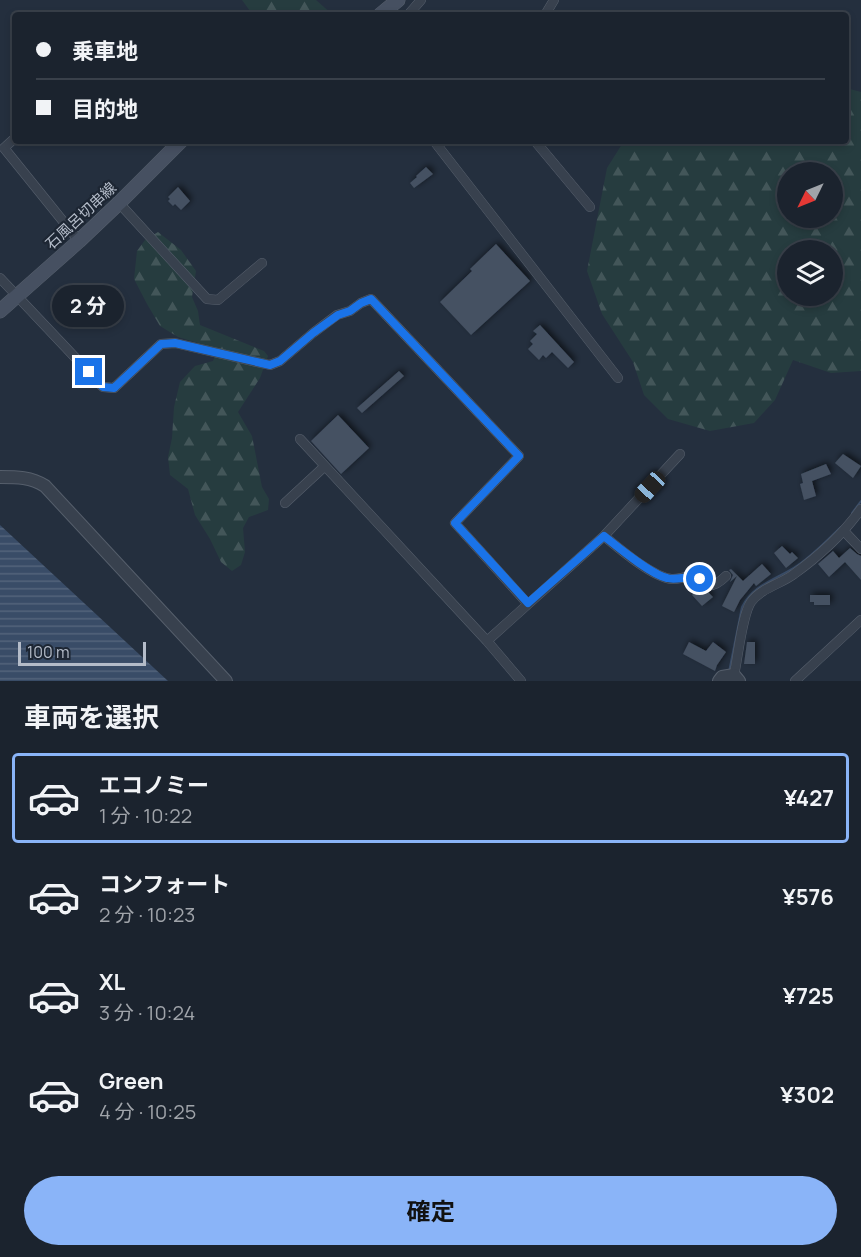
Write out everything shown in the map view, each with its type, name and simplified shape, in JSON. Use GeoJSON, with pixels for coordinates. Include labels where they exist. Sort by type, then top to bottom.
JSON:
{"type":"FeatureCollection","features":[{"type":"Feature","properties":{"kind":"main road"},"geometry":{"type":"LineString","coordinates":[[384,12],[398,0]]}},
{"type":"Feature","properties":{"kind":"main road","name":"石風呂切串線"},"geometry":{"type":"LineString","coordinates":[[0,311],[79,241],[178,144]]}},
{"type":"Feature","properties":{"kind":"street"},"geometry":{"type":"LineString","coordinates":[[411,12],[421,0]]}},
{"type":"Feature","properties":{"kind":"street"},"geometry":{"type":"LineString","coordinates":[[12,141],[4,148],[79,241]]}},
{"type":"Feature","properties":{"kind":"street"},"geometry":{"type":"LineString","coordinates":[[436,144],[618,378]]}},
{"type":"Feature","properties":{"kind":"street"},"geometry":{"type":"LineString","coordinates":[[537,144],[591,207]]}},
{"type":"Feature","properties":{"kind":"street"},"geometry":{"type":"LineString","coordinates":[[119,203],[207,299],[218,300],[262,263]]}},
{"type":"Feature","properties":{"kind":"street"},"geometry":{"type":"LineString","coordinates":[[0,278],[103,387],[114,388],[161,344],[175,343],[270,365],[280,361],[338,315],[371,299],[519,456],[455,523],[528,603]]}},
{"type":"Feature","properties":{"kind":"street"},"geometry":{"type":"LineString","coordinates":[[300,439],[487,641],[521,681]]}},
{"type":"Feature","properties":{"kind":"street"},"geometry":{"type":"LineString","coordinates":[[487,641],[604,536],[680,454]]}},
{"type":"Feature","properties":{"kind":"street"},"geometry":{"type":"LineString","coordinates":[[285,503],[325,466]]}},
{"type":"Feature","properties":{"kind":"street"},"geometry":{"type":"LineString","coordinates":[[0,477],[33,479],[45,486],[226,681]]}},
{"type":"Feature","properties":{"kind":"street"},"geometry":{"type":"LineString","coordinates":[[719,681],[722,677],[737,678],[747,611],[752,601],[806,565],[844,531],[861,509]]}},
{"type":"Feature","properties":{"kind":"street"},"geometry":{"type":"LineString","coordinates":[[844,531],[861,549]]}},
{"type":"Feature","properties":{"kind":"street"},"geometry":{"type":"LineString","coordinates":[[604,536],[662,577],[675,579],[692,576],[707,585],[712,585],[726,576]]}},
{"type":"Feature","properties":{"kind":"street"},"geometry":{"type":"LineString","coordinates":[[795,681],[861,620]]}},
{"type":"Feature","properties":{"kind":"green space"},"geometry":{"type":"Polygon","coordinates":[[[242,0],[316,0],[330,12],[251,12],[242,0]]]}},
{"type":"Feature","properties":{"kind":"green space"},"geometry":{"type":"Polygon","coordinates":[[[849,89],[861,92],[861,371],[831,373],[793,360],[775,400],[754,423],[710,431],[668,419],[644,395],[633,362],[602,314],[587,271],[607,168],[622,144],[849,144],[849,89]]]}},
{"type":"Feature","properties":{"kind":"green space"},"geometry":{"type":"Polygon","coordinates":[[[158,232],[181,250],[196,271],[192,297],[198,311],[200,325],[264,351],[268,356],[260,378],[238,412],[252,436],[262,487],[269,499],[268,510],[249,517],[243,528],[245,552],[241,565],[232,571],[221,562],[195,515],[188,489],[170,475],[168,457],[174,407],[180,382],[195,366],[213,361],[218,349],[178,337],[160,326],[134,279],[137,251],[145,240],[158,232]]]}},
{"type":"Feature","properties":{"kind":"water"},"geometry":{"type":"Polygon","coordinates":[[[0,525],[168,681],[0,681],[0,525]]]}},
{"type":"Feature","properties":{"kind":"building"},"geometry":{"type":"Polygon","coordinates":[[[426,167],[433,174],[414,188],[410,183],[426,167]]]}},
{"type":"Feature","properties":{"kind":"building"},"geometry":{"type":"Polygon","coordinates":[[[178,187],[190,201],[181,210],[168,201],[170,199],[168,197],[178,187]]]}},
{"type":"Feature","properties":{"kind":"building"},"geometry":{"type":"Polygon","coordinates":[[[496,244],[530,281],[471,335],[440,302],[496,244]]]}},
{"type":"Feature","properties":{"kind":"building"},"geometry":{"type":"Polygon","coordinates":[[[540,325],[574,362],[568,368],[552,352],[546,358],[543,355],[539,360],[528,349],[533,344],[530,341],[537,334],[533,331],[540,325]]]}},
{"type":"Feature","properties":{"kind":"building"},"geometry":{"type":"Polygon","coordinates":[[[399,371],[404,376],[362,413],[357,408],[399,371]]]}},
{"type":"Feature","properties":{"kind":"building"},"geometry":{"type":"Polygon","coordinates":[[[338,415],[369,448],[341,474],[311,441],[338,415]]]}},
{"type":"Feature","properties":{"kind":"building"},"geometry":{"type":"Polygon","coordinates":[[[843,454],[861,466],[853,478],[835,463],[843,454]]]}},
{"type":"Feature","properties":{"kind":"building"},"geometry":{"type":"Polygon","coordinates":[[[826,464],[831,474],[812,481],[816,496],[804,500],[800,484],[803,483],[801,474],[826,464]]]}},
{"type":"Feature","properties":{"kind":"building"},"geometry":{"type":"Polygon","coordinates":[[[782,546],[798,558],[786,568],[774,553],[782,546]]]}},
{"type":"Feature","properties":{"kind":"building"},"geometry":{"type":"Polygon","coordinates":[[[850,548],[861,556],[861,580],[845,562],[829,577],[818,564],[833,551],[839,558],[850,548]]]}},
{"type":"Feature","properties":{"kind":"building"},"geometry":{"type":"Polygon","coordinates":[[[762,564],[771,574],[756,586],[754,583],[740,600],[734,612],[722,606],[737,576],[730,582],[733,575],[729,570],[731,569],[743,581],[762,564]]]}},
{"type":"Feature","properties":{"kind":"building"},"geometry":{"type":"Polygon","coordinates":[[[699,588],[713,597],[702,606],[692,595],[699,588]]]}},
{"type":"Feature","properties":{"kind":"building"},"geometry":{"type":"Polygon","coordinates":[[[810,595],[830,595],[830,605],[814,605],[814,602],[810,602],[810,595]]]}},
{"type":"Feature","properties":{"kind":"building"},"geometry":{"type":"Polygon","coordinates":[[[689,642],[706,651],[713,642],[726,652],[715,671],[683,654],[689,642]]]}},
{"type":"Feature","properties":{"kind":"building"},"geometry":{"type":"Polygon","coordinates":[[[747,642],[755,642],[755,664],[744,664],[747,642]]]}},
{"type":"Feature","properties":{"kind":"waterway"},"geometry":{"type":"LineString","coordinates":[[852,513],[861,501]]}},
{"type":"Feature","properties":{"kind":"waterway"},"geometry":{"type":"LineString","coordinates":[[729,672],[742,607],[747,599],[759,587],[804,561],[841,527]]}},
{"type":"Feature","properties":{"kind":"route"},"geometry":{"type":"LineString","coordinates":[[89,372],[103,387],[114,388],[161,344],[175,343],[270,365],[280,361],[338,315],[371,299],[519,456],[455,523],[528,603],[604,536],[662,577],[675,579],[692,576],[700,579]]}}]}
